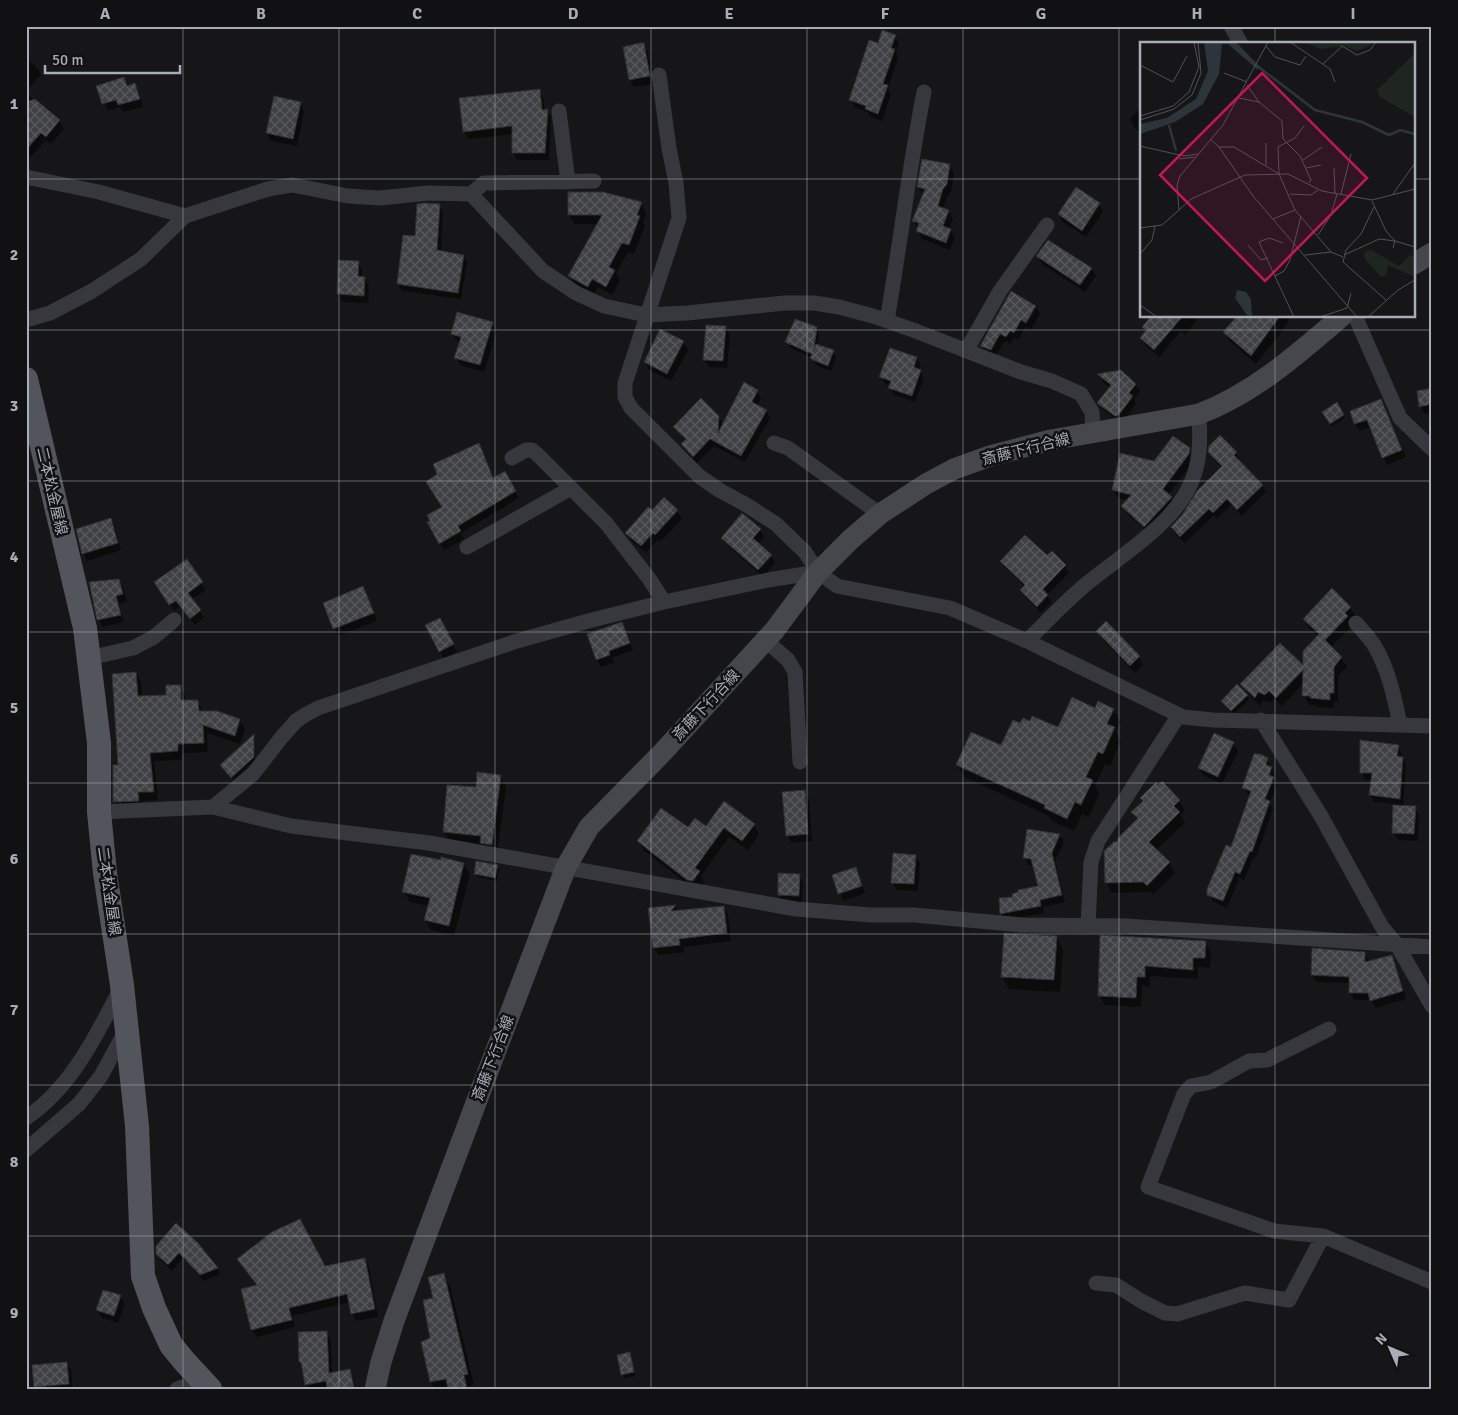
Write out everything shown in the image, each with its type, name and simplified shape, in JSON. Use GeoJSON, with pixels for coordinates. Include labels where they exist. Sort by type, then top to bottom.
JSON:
{"type":"FeatureCollection","features":[{"type":"Feature","properties":{"kind":"main road"},"geometry":{"type":"LineString","coordinates":[[1416,263],[1432,253]]}},
{"type":"Feature","properties":{"kind":"main road","name":"斎藤下行合線"},"geometry":{"type":"LineString","coordinates":[[375,1389],[380,1362],[394,1321],[566,867],[589,827],[661,754],[765,640],[818,572],[850,540],[880,514],[926,484],[954,469],[1022,447],[1051,440],[1199,414],[1237,397],[1281,367],[1340,318]]}},
{"type":"Feature","properties":{"kind":"main road","name":"二本松金屋線"},"geometry":{"type":"LineString","coordinates":[[26,379],[85,628],[99,743],[99,812],[104,872],[122,985],[137,1126],[143,1276],[154,1308],[172,1345],[206,1385]]}},
{"type":"Feature","properties":{"kind":"street"},"geometry":{"type":"LineString","coordinates":[[1231,26],[1240,42]]}},
{"type":"Feature","properties":{"kind":"street"},"geometry":{"type":"LineString","coordinates":[[659,75],[676,183],[678,218],[625,383],[625,397],[631,408],[699,476],[776,524],[805,552],[818,572],[838,586],[950,608],[1027,641],[1183,717],[1213,720],[1432,726]]}},
{"type":"Feature","properties":{"kind":"street"},"geometry":{"type":"LineString","coordinates":[[887,321],[903,227],[914,143],[924,92]]}},
{"type":"Feature","properties":{"kind":"street"},"geometry":{"type":"LineString","coordinates":[[560,111],[568,182]]}},
{"type":"Feature","properties":{"kind":"street"},"geometry":{"type":"LineString","coordinates":[[26,177],[99,192],[185,216]]}},
{"type":"Feature","properties":{"kind":"street"},"geometry":{"type":"LineString","coordinates":[[26,320],[50,313],[92,291],[141,259],[185,216],[268,189],[292,185],[348,196],[380,198],[428,193],[470,194],[484,183],[594,181]]}},
{"type":"Feature","properties":{"kind":"street"},"geometry":{"type":"LineString","coordinates":[[470,194],[543,270],[576,293],[604,306],[646,315],[687,313],[785,303],[814,303],[839,306],[887,321],[1021,372],[1052,381],[1081,394],[1092,412],[1093,434]]}},
{"type":"Feature","properties":{"kind":"street"},"geometry":{"type":"LineString","coordinates":[[966,351],[1000,291],[1047,225]]}},
{"type":"Feature","properties":{"kind":"street"},"geometry":{"type":"LineString","coordinates":[[1340,318],[1400,418],[1432,449]]}},
{"type":"Feature","properties":{"kind":"street"},"geometry":{"type":"LineString","coordinates":[[1027,641],[1084,586],[1154,530],[1184,497],[1194,478],[1200,451],[1199,414]]}},
{"type":"Feature","properties":{"kind":"street"},"geometry":{"type":"LineString","coordinates":[[774,443],[788,448],[880,514]]}},
{"type":"Feature","properties":{"kind":"street"},"geometry":{"type":"LineString","coordinates":[[512,458],[526,450],[532,450],[606,524],[650,580],[664,602]]}},
{"type":"Feature","properties":{"kind":"street"},"geometry":{"type":"LineString","coordinates":[[467,547],[571,488]]}},
{"type":"Feature","properties":{"kind":"street"},"geometry":{"type":"LineString","coordinates":[[212,807],[253,774],[296,721],[318,708],[517,641],[664,602],[768,580],[818,572]]}},
{"type":"Feature","properties":{"kind":"street"},"geometry":{"type":"LineString","coordinates":[[88,658],[133,648],[154,637],[174,620]]}},
{"type":"Feature","properties":{"kind":"street"},"geometry":{"type":"LineString","coordinates":[[1356,623],[1374,646],[1383,666],[1395,700],[1400,725]]}},
{"type":"Feature","properties":{"kind":"street"},"geometry":{"type":"LineString","coordinates":[[765,640],[788,660],[795,672],[800,762]]}},
{"type":"Feature","properties":{"kind":"street"},"geometry":{"type":"LineString","coordinates":[[1088,926],[1091,862],[1098,842],[1179,714]]}},
{"type":"Feature","properties":{"kind":"street"},"geometry":{"type":"LineString","coordinates":[[1261,720],[1321,816],[1382,926],[1397,945],[1432,1006]]}},
{"type":"Feature","properties":{"kind":"street"},"geometry":{"type":"LineString","coordinates":[[99,812],[212,807],[291,826],[429,842],[796,910],[870,915],[914,915],[1022,925],[1126,926],[1432,947]]}},
{"type":"Feature","properties":{"kind":"street"},"geometry":{"type":"LineString","coordinates":[[26,1118],[37,1111],[63,1085],[83,1058],[122,985]]}},
{"type":"Feature","properties":{"kind":"street"},"geometry":{"type":"LineString","coordinates":[[26,1150],[79,1104],[101,1076],[126,1028]]}},
{"type":"Feature","properties":{"kind":"street"},"geometry":{"type":"LineString","coordinates":[[1329,1029],[1267,1060],[1249,1060],[1211,1082],[1191,1086],[1184,1094],[1148,1187],[1274,1231],[1323,1236],[1432,1282]]}},
{"type":"Feature","properties":{"kind":"street"},"geometry":{"type":"LineString","coordinates":[[1096,1284],[1116,1285],[1165,1313],[1177,1314],[1245,1293],[1289,1300],[1323,1236]]}},
{"type":"Feature","properties":{"kind":"street"},"geometry":{"type":"LineString","coordinates":[[177,1389],[206,1385]]}},
{"type":"Feature","properties":{"kind":"building"},"geometry":{"type":"Polygon","coordinates":[[[882,30],[896,35],[891,48],[895,49],[883,84],[888,85],[878,114],[865,109],[866,106],[849,100],[869,40],[878,43],[882,30]]]}},
{"type":"Feature","properties":{"kind":"building"},"geometry":{"type":"Polygon","coordinates":[[[644,43],[650,76],[629,80],[623,47],[644,43]]]}},
{"type":"Feature","properties":{"kind":"building"},"geometry":{"type":"Polygon","coordinates":[[[124,77],[127,86],[135,83],[140,99],[118,105],[116,100],[102,104],[96,86],[124,77]]]}},
{"type":"Feature","properties":{"kind":"building"},"geometry":{"type":"Polygon","coordinates":[[[540,89],[542,110],[548,109],[545,153],[512,153],[512,126],[463,132],[459,98],[540,89]]]}},
{"type":"Feature","properties":{"kind":"building"},"geometry":{"type":"Polygon","coordinates":[[[274,96],[301,102],[293,139],[266,133],[274,96]]]}},
{"type":"Feature","properties":{"kind":"building"},"geometry":{"type":"Polygon","coordinates":[[[35,99],[60,120],[46,137],[41,133],[26,150],[26,102],[35,99]]]}},
{"type":"Feature","properties":{"kind":"building"},"geometry":{"type":"Polygon","coordinates":[[[922,159],[950,164],[947,184],[943,189],[938,206],[949,210],[943,226],[951,229],[946,243],[916,231],[919,223],[912,221],[925,189],[917,187],[922,159]]]}},
{"type":"Feature","properties":{"kind":"building"},"geometry":{"type":"Polygon","coordinates":[[[1076,187],[1100,203],[1082,231],[1058,214],[1076,187]]]}},
{"type":"Feature","properties":{"kind":"building"},"geometry":{"type":"Polygon","coordinates":[[[568,192],[603,192],[642,202],[637,215],[640,216],[629,245],[622,243],[609,267],[615,270],[606,287],[592,279],[588,287],[568,276],[602,215],[568,215],[568,192]]]}},
{"type":"Feature","properties":{"kind":"building"},"geometry":{"type":"Polygon","coordinates":[[[417,204],[440,204],[437,250],[464,255],[458,293],[397,284],[403,235],[415,236],[417,204]]]}},
{"type":"Feature","properties":{"kind":"building"},"geometry":{"type":"Polygon","coordinates":[[[1048,240],[1092,268],[1080,285],[1036,256],[1048,240]]]}},
{"type":"Feature","properties":{"kind":"building"},"geometry":{"type":"Polygon","coordinates":[[[338,260],[359,261],[358,276],[365,277],[364,296],[337,294],[338,260]]]}},
{"type":"Feature","properties":{"kind":"building"},"geometry":{"type":"Polygon","coordinates":[[[1011,291],[1036,306],[1026,323],[1021,320],[1014,333],[1010,331],[1006,337],[1000,334],[991,350],[980,346],[1011,291]]]}},
{"type":"Feature","properties":{"kind":"building"},"geometry":{"type":"Polygon","coordinates":[[[457,312],[493,322],[480,365],[454,358],[461,337],[451,334],[457,312]]]}},
{"type":"Feature","properties":{"kind":"building"},"geometry":{"type":"Polygon","coordinates":[[[1149,318],[1181,318],[1154,350],[1140,338],[1146,330],[1142,327],[1149,318]]]}},
{"type":"Feature","properties":{"kind":"building"},"geometry":{"type":"Polygon","coordinates":[[[1235,318],[1279,318],[1251,356],[1223,332],[1235,318]]]}},
{"type":"Feature","properties":{"kind":"building"},"geometry":{"type":"Polygon","coordinates":[[[795,319],[817,327],[814,348],[816,344],[834,350],[828,366],[810,358],[812,354],[785,342],[795,319]]]}},
{"type":"Feature","properties":{"kind":"building"},"geometry":{"type":"Polygon","coordinates":[[[706,325],[726,326],[723,361],[703,360],[706,325]]]}},
{"type":"Feature","properties":{"kind":"building"},"geometry":{"type":"Polygon","coordinates":[[[660,329],[684,341],[667,374],[644,362],[660,329]]]}},
{"type":"Feature","properties":{"kind":"building"},"geometry":{"type":"Polygon","coordinates":[[[890,348],[917,357],[914,367],[921,370],[912,396],[888,388],[891,381],[879,377],[890,348]]]}},
{"type":"Feature","properties":{"kind":"building"},"geometry":{"type":"Polygon","coordinates":[[[1121,370],[1136,384],[1129,393],[1133,396],[1118,416],[1115,416],[1097,403],[1111,385],[1097,374],[1121,370]]]}},
{"type":"Feature","properties":{"kind":"building"},"geometry":{"type":"Polygon","coordinates":[[[744,382],[758,390],[752,402],[767,410],[741,456],[710,439],[693,457],[681,444],[686,439],[673,427],[701,398],[719,416],[718,433],[744,382]]]}},
{"type":"Feature","properties":{"kind":"building"},"geometry":{"type":"Polygon","coordinates":[[[1432,388],[1432,404],[1419,407],[1417,391],[1432,388]]]}},
{"type":"Feature","properties":{"kind":"building"},"geometry":{"type":"Polygon","coordinates":[[[1381,399],[1402,450],[1382,458],[1367,420],[1354,424],[1350,411],[1381,399]]]}},
{"type":"Feature","properties":{"kind":"building"},"geometry":{"type":"Polygon","coordinates":[[[1337,402],[1344,415],[1330,424],[1322,412],[1337,402]]]}},
{"type":"Feature","properties":{"kind":"building"},"geometry":{"type":"Polygon","coordinates":[[[1220,435],[1237,452],[1234,455],[1263,485],[1237,510],[1227,499],[1213,513],[1209,509],[1180,537],[1170,528],[1182,515],[1197,491],[1222,466],[1208,452],[1209,446],[1220,435]]]}},
{"type":"Feature","properties":{"kind":"building"},"geometry":{"type":"Polygon","coordinates":[[[1173,436],[1190,448],[1189,454],[1163,489],[1172,497],[1144,527],[1121,506],[1131,495],[1112,490],[1120,453],[1154,461],[1173,436]]]}},
{"type":"Feature","properties":{"kind":"building"},"geometry":{"type":"Polygon","coordinates":[[[479,443],[493,478],[505,471],[516,491],[458,526],[461,531],[439,544],[427,522],[430,521],[427,515],[442,507],[426,482],[437,474],[433,464],[479,443]]]}},
{"type":"Feature","properties":{"kind":"building"},"geometry":{"type":"Polygon","coordinates":[[[664,497],[678,510],[655,535],[653,533],[641,546],[625,533],[648,507],[652,510],[664,497]]]}},
{"type":"Feature","properties":{"kind":"building"},"geometry":{"type":"Polygon","coordinates":[[[742,513],[761,529],[753,538],[772,555],[758,570],[721,538],[742,513]]]}},
{"type":"Feature","properties":{"kind":"building"},"geometry":{"type":"Polygon","coordinates":[[[111,518],[118,543],[82,554],[76,529],[111,518]]]}},
{"type":"Feature","properties":{"kind":"building"},"geometry":{"type":"Polygon","coordinates":[[[1025,535],[1047,555],[1052,551],[1066,565],[1043,589],[1048,595],[1037,607],[1020,590],[1025,585],[1000,561],[1025,535]]]}},
{"type":"Feature","properties":{"kind":"building"},"geometry":{"type":"Polygon","coordinates":[[[187,559],[203,582],[188,593],[201,610],[190,619],[176,601],[169,605],[154,582],[187,559]]]}},
{"type":"Feature","properties":{"kind":"building"},"geometry":{"type":"Polygon","coordinates":[[[119,579],[123,594],[116,596],[121,615],[97,620],[89,582],[119,579]]]}},
{"type":"Feature","properties":{"kind":"building"},"geometry":{"type":"Polygon","coordinates":[[[363,586],[374,613],[333,629],[323,603],[363,586]]]}},
{"type":"Feature","properties":{"kind":"building"},"geometry":{"type":"Polygon","coordinates":[[[1332,588],[1351,607],[1345,613],[1348,616],[1325,640],[1342,657],[1334,667],[1334,693],[1330,693],[1330,700],[1302,696],[1303,670],[1276,698],[1269,691],[1265,695],[1258,692],[1255,698],[1240,684],[1280,643],[1303,665],[1303,651],[1319,634],[1303,619],[1332,588]]]}},
{"type":"Feature","properties":{"kind":"building"},"geometry":{"type":"Polygon","coordinates":[[[440,618],[454,644],[439,652],[425,625],[440,618]]]}},
{"type":"Feature","properties":{"kind":"building"},"geometry":{"type":"Polygon","coordinates":[[[1106,621],[1140,656],[1130,666],[1096,631],[1106,621]]]}},
{"type":"Feature","properties":{"kind":"building"},"geometry":{"type":"Polygon","coordinates":[[[622,622],[630,643],[609,651],[610,655],[596,660],[587,634],[622,622]]]}},
{"type":"Feature","properties":{"kind":"building"},"geometry":{"type":"Polygon","coordinates":[[[136,672],[138,696],[166,695],[166,685],[181,685],[181,700],[198,700],[199,711],[217,711],[240,719],[235,736],[203,725],[204,743],[178,744],[178,751],[150,753],[154,792],[138,792],[139,801],[113,802],[113,765],[118,765],[112,674],[136,672]]]}},
{"type":"Feature","properties":{"kind":"building"},"geometry":{"type":"Polygon","coordinates":[[[1237,684],[1248,695],[1231,711],[1221,701],[1237,684]]]}},
{"type":"Feature","properties":{"kind":"building"},"geometry":{"type":"Polygon","coordinates":[[[1072,697],[1095,708],[1098,701],[1114,709],[1107,724],[1115,727],[1103,754],[1098,752],[1086,777],[1093,780],[1081,805],[1075,802],[1067,819],[1044,808],[1045,805],[956,765],[971,732],[1001,745],[1013,720],[1020,723],[1023,718],[1030,721],[1032,716],[1058,727],[1072,697]]]}},
{"type":"Feature","properties":{"kind":"building"},"geometry":{"type":"Polygon","coordinates":[[[1214,733],[1234,742],[1218,777],[1198,768],[1214,733]]]}},
{"type":"Feature","properties":{"kind":"building"},"geometry":{"type":"Polygon","coordinates":[[[254,734],[254,757],[231,778],[220,765],[254,734]]]}},
{"type":"Feature","properties":{"kind":"building"},"geometry":{"type":"Polygon","coordinates":[[[1360,740],[1399,745],[1397,756],[1403,757],[1400,799],[1369,795],[1372,773],[1360,773],[1360,740]]]}},
{"type":"Feature","properties":{"kind":"building"},"geometry":{"type":"Polygon","coordinates":[[[1254,754],[1260,754],[1268,758],[1266,765],[1272,767],[1269,775],[1274,777],[1265,799],[1270,801],[1252,852],[1250,851],[1240,874],[1235,872],[1223,901],[1207,895],[1207,889],[1226,845],[1231,847],[1251,791],[1242,788],[1254,754]]]}},
{"type":"Feature","properties":{"kind":"building"},"geometry":{"type":"Polygon","coordinates":[[[477,772],[501,775],[492,845],[480,843],[481,836],[443,832],[447,785],[476,787],[477,772]]]}},
{"type":"Feature","properties":{"kind":"building"},"geometry":{"type":"Polygon","coordinates":[[[1162,781],[1180,800],[1174,806],[1180,812],[1149,842],[1170,862],[1147,886],[1143,882],[1105,883],[1104,851],[1115,841],[1117,842],[1118,838],[1138,818],[1131,812],[1143,801],[1140,798],[1156,782],[1158,785],[1162,781]]]}},
{"type":"Feature","properties":{"kind":"building"},"geometry":{"type":"Polygon","coordinates":[[[805,790],[808,834],[786,836],[782,792],[805,790]]]}},
{"type":"Feature","properties":{"kind":"building"},"geometry":{"type":"Polygon","coordinates":[[[724,801],[755,824],[742,841],[724,828],[695,868],[700,871],[693,881],[687,880],[637,841],[661,808],[688,827],[695,818],[706,826],[724,801]]]}},
{"type":"Feature","properties":{"kind":"building"},"geometry":{"type":"Polygon","coordinates":[[[1393,805],[1416,806],[1414,834],[1392,833],[1393,805]]]}},
{"type":"Feature","properties":{"kind":"building"},"geometry":{"type":"Polygon","coordinates":[[[1027,829],[1060,834],[1052,853],[1062,895],[1040,900],[1041,906],[1000,914],[999,898],[1013,897],[1012,894],[1018,892],[1018,890],[1038,886],[1031,859],[1023,858],[1027,829]]]}},
{"type":"Feature","properties":{"kind":"building"},"geometry":{"type":"Polygon","coordinates":[[[893,853],[916,855],[914,884],[891,883],[893,853]]]}},
{"type":"Feature","properties":{"kind":"building"},"geometry":{"type":"Polygon","coordinates":[[[411,854],[441,860],[441,857],[464,863],[449,926],[424,920],[430,898],[402,892],[411,854]]]}},
{"type":"Feature","properties":{"kind":"building"},"geometry":{"type":"Polygon","coordinates":[[[476,861],[498,865],[495,878],[474,874],[476,861]]]}},
{"type":"Feature","properties":{"kind":"building"},"geometry":{"type":"Polygon","coordinates":[[[856,867],[862,886],[838,894],[832,875],[856,867]]]}},
{"type":"Feature","properties":{"kind":"building"},"geometry":{"type":"Polygon","coordinates":[[[778,873],[800,874],[799,896],[778,895],[778,873]]]}},
{"type":"Feature","properties":{"kind":"building"},"geometry":{"type":"Polygon","coordinates":[[[676,905],[671,911],[724,906],[727,933],[679,939],[680,945],[653,948],[648,908],[676,905]]]}},
{"type":"Feature","properties":{"kind":"building"},"geometry":{"type":"Polygon","coordinates":[[[1004,933],[1057,936],[1054,980],[1001,977],[1004,933]]]}},
{"type":"Feature","properties":{"kind":"building"},"geometry":{"type":"Polygon","coordinates":[[[1100,935],[1206,941],[1205,958],[1193,958],[1193,970],[1145,966],[1145,977],[1137,977],[1136,998],[1098,996],[1100,935]]]}},
{"type":"Feature","properties":{"kind":"building"},"geometry":{"type":"Polygon","coordinates":[[[1312,948],[1365,952],[1365,962],[1392,955],[1403,991],[1370,1001],[1368,993],[1349,993],[1349,977],[1311,975],[1312,948]]]}},
{"type":"Feature","properties":{"kind":"building"},"geometry":{"type":"Polygon","coordinates":[[[300,1219],[325,1266],[365,1258],[375,1309],[351,1314],[347,1294],[289,1308],[292,1320],[251,1330],[241,1289],[257,1285],[237,1259],[272,1232],[300,1219]]]}},
{"type":"Feature","properties":{"kind":"building"},"geometry":{"type":"Polygon","coordinates":[[[176,1223],[198,1243],[218,1268],[200,1275],[179,1253],[168,1265],[156,1254],[156,1246],[176,1223]]]}},
{"type":"Feature","properties":{"kind":"building"},"geometry":{"type":"Polygon","coordinates":[[[444,1273],[468,1374],[464,1375],[467,1389],[448,1389],[446,1379],[430,1382],[421,1342],[430,1338],[423,1300],[433,1298],[428,1277],[444,1273]]]}},
{"type":"Feature","properties":{"kind":"building"},"geometry":{"type":"Polygon","coordinates":[[[103,1290],[121,1295],[114,1316],[96,1310],[103,1290]]]}},
{"type":"Feature","properties":{"kind":"building"},"geometry":{"type":"Polygon","coordinates":[[[327,1331],[329,1373],[350,1369],[354,1387],[327,1389],[326,1381],[305,1385],[301,1362],[299,1362],[298,1332],[327,1331]]]}},
{"type":"Feature","properties":{"kind":"building"},"geometry":{"type":"Polygon","coordinates":[[[630,1352],[634,1372],[621,1375],[617,1355],[630,1352]]]}},
{"type":"Feature","properties":{"kind":"building"},"geometry":{"type":"Polygon","coordinates":[[[67,1362],[69,1384],[34,1387],[32,1365],[67,1362]]]}}]}
